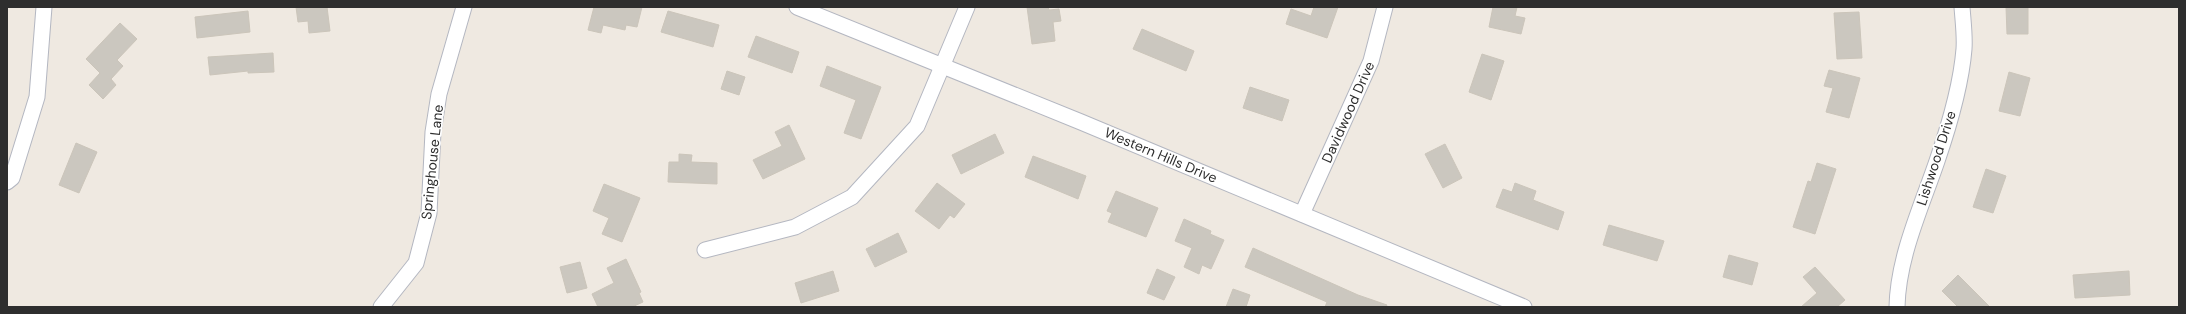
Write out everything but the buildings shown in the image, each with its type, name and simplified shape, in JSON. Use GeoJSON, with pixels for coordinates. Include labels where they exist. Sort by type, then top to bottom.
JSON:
{"type":"FeatureCollection","features":[{"type":"Feature","properties":{"kind":"street"},"geometry":{"type":"LineString","coordinates":[[7,182],[12,178],[37,97],[44,7]]}},
{"type":"Feature","properties":{"kind":"street","name":"Springhouse Lane"},"geometry":{"type":"LineString","coordinates":[[381,307],[416,263],[428,213],[433,132],[439,94],[464,7]]}},
{"type":"Feature","properties":{"kind":"street","name":"Western Hills Drive"},"geometry":{"type":"LineString","coordinates":[[797,7],[1302,214],[1524,307]]}},
{"type":"Feature","properties":{"kind":"street"},"geometry":{"type":"LineString","coordinates":[[705,250],[795,227],[852,197],[917,126],[967,7]]}},
{"type":"Feature","properties":{"kind":"street","name":"Davidwood Drive"},"geometry":{"type":"LineString","coordinates":[[1302,214],[1371,61],[1385,7]]}},
{"type":"Feature","properties":{"kind":"street","name":"Lishwood Drive"},"geometry":{"type":"LineString","coordinates":[[1897,307],[1900,278],[1905,256],[1948,128],[1961,73],[1964,48],[1962,7]]}}]}
